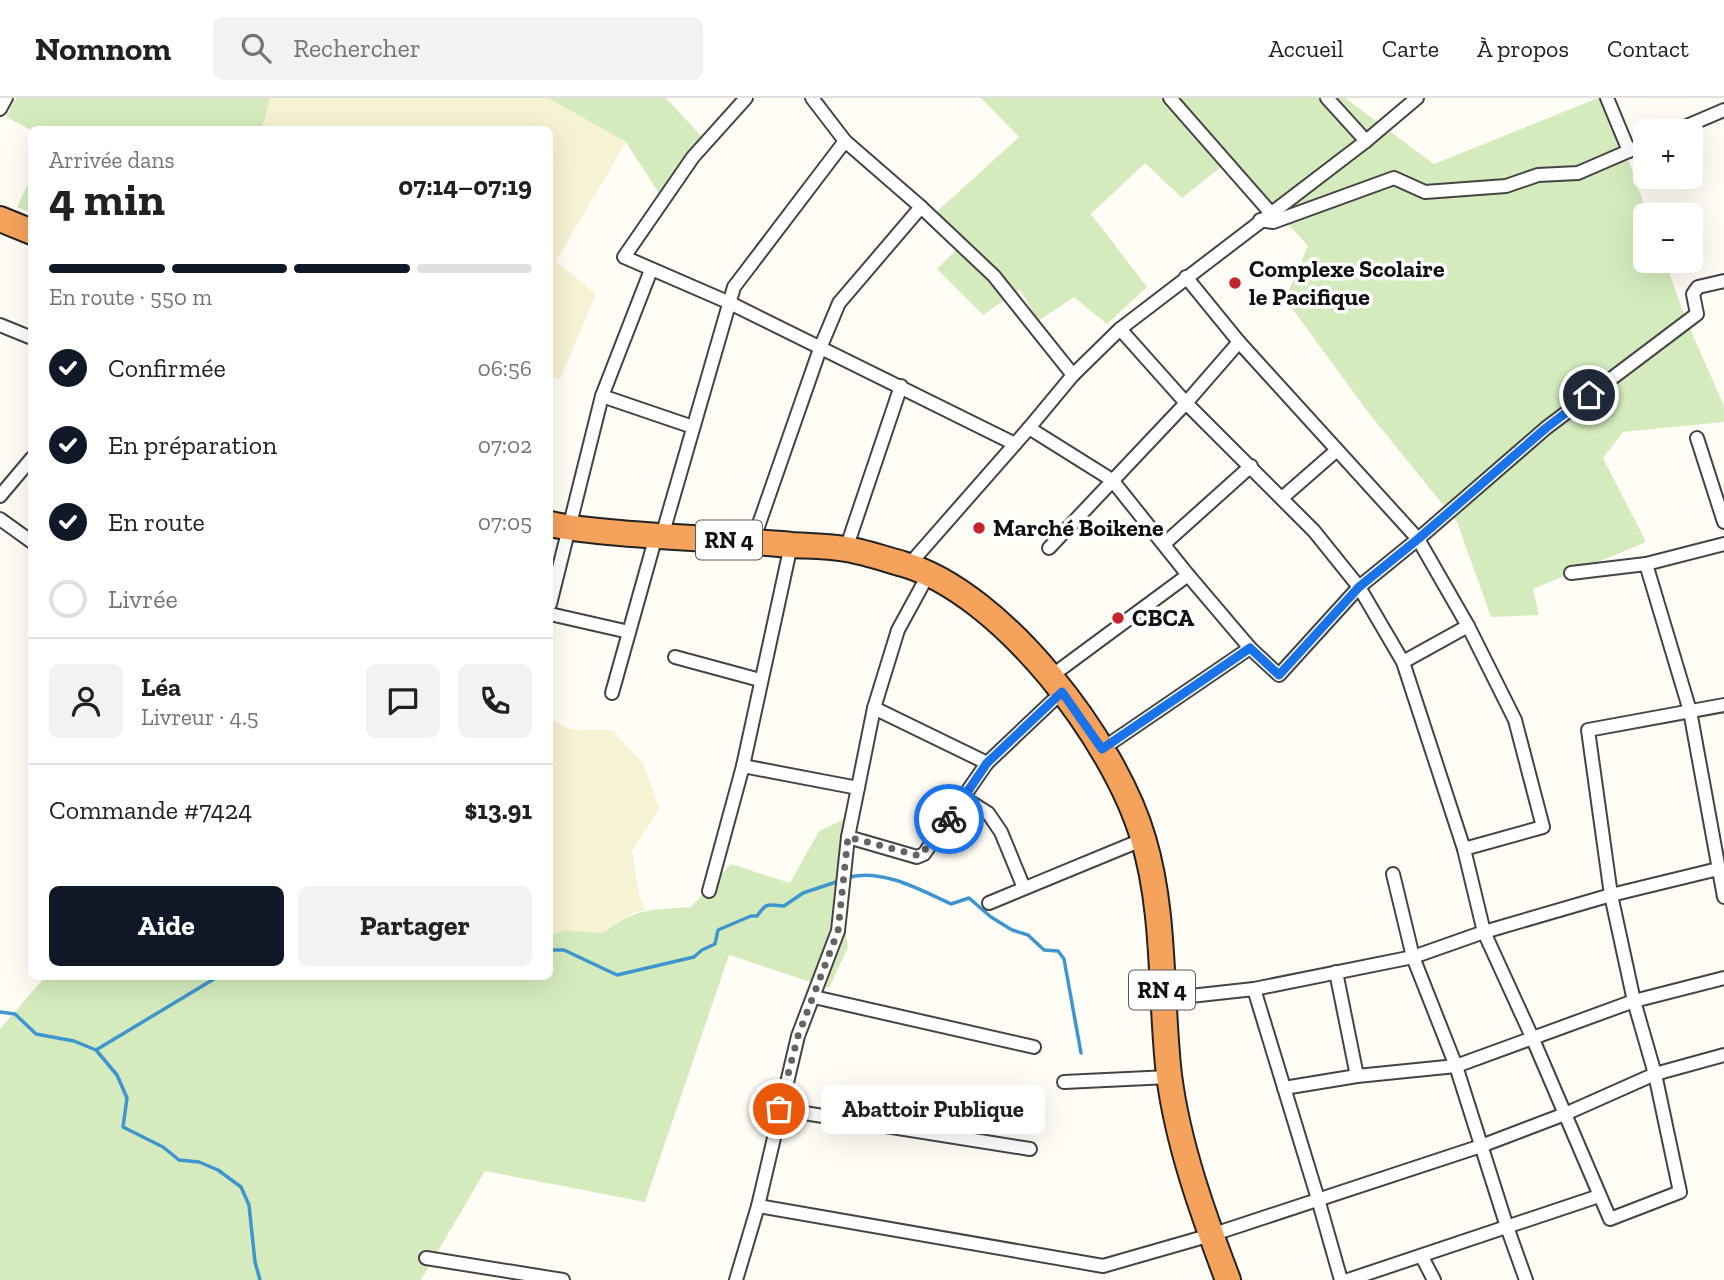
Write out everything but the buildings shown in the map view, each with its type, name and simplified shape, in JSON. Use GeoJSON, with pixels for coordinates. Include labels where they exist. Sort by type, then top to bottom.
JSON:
{"type":"FeatureCollection","features":[{"type":"Feature","properties":{"kind":"highway"},"geometry":{"type":"LineString","coordinates":[[0,219],[28,230]]}},
{"type":"Feature","properties":{"kind":"highway","name":"RN 4"},"geometry":{"type":"LineString","coordinates":[[559,526],[846,549],[918,570],[960,591],[998,622],[1056,684],[1102,749],[1128,799],[1143,839],[1157,909],[1170,1077],[1184,1152],[1228,1280]]}},
{"type":"Feature","properties":{"kind":"street"},"geometry":{"type":"LineString","coordinates":[[0,109],[6,98]]}},
{"type":"Feature","properties":{"kind":"street"},"geometry":{"type":"LineString","coordinates":[[746,98],[693,157],[624,257],[821,346],[1015,444]]}},
{"type":"Feature","properties":{"kind":"street"},"geometry":{"type":"LineString","coordinates":[[812,98],[845,141],[995,276],[1073,375]]}},
{"type":"Feature","properties":{"kind":"street"},"geometry":{"type":"LineString","coordinates":[[1170,98],[1265,216],[1273,222],[1394,178],[1425,192],[1506,186],[1538,175],[1578,173],[1633,149]]}},
{"type":"Feature","properties":{"kind":"street"},"geometry":{"type":"LineString","coordinates":[[1327,98],[1366,141]]}},
{"type":"Feature","properties":{"kind":"street"},"geometry":{"type":"LineString","coordinates":[[736,1280],[758,1206],[798,1036],[838,931],[848,837],[874,708],[918,570],[1015,444],[1073,375],[1120,329],[1366,141],[1417,98]]}},
{"type":"Feature","properties":{"kind":"street"},"geometry":{"type":"LineString","coordinates":[[1607,98],[1629,151]]}},
{"type":"Feature","properties":{"kind":"street"},"geometry":{"type":"LineString","coordinates":[[1703,119],[1724,110]]}},
{"type":"Feature","properties":{"kind":"street"},"geometry":{"type":"LineString","coordinates":[[612,694],[734,287],[845,141]]}},
{"type":"Feature","properties":{"kind":"street"},"geometry":{"type":"LineString","coordinates":[[753,541],[821,346],[839,303],[921,207]]}},
{"type":"Feature","properties":{"kind":"street"},"geometry":{"type":"LineString","coordinates":[[553,578],[559,526],[602,396],[651,271]]}},
{"type":"Feature","properties":{"kind":"street"},"geometry":{"type":"LineString","coordinates":[[1186,277],[1239,342],[1418,539],[1468,626],[1515,720],[1543,827],[1464,849]]}},
{"type":"Feature","properties":{"kind":"street"},"geometry":{"type":"LineString","coordinates":[[1030,428],[1112,480],[1250,648],[1279,675],[1359,587],[1546,428],[1697,314],[1693,295],[1698,287],[1724,281]]}},
{"type":"Feature","properties":{"kind":"street"},"geometry":{"type":"LineString","coordinates":[[0,325],[28,336]]}},
{"type":"Feature","properties":{"kind":"street"},"geometry":{"type":"LineString","coordinates":[[1120,329],[1186,403],[1314,531],[1359,587],[1403,662],[1464,849],[1483,932],[1532,1037],[1610,1219],[1680,1192],[1655,1074],[1634,1002],[1611,895],[1588,730],[1724,705]]}},
{"type":"Feature","properties":{"kind":"street"},"geometry":{"type":"LineString","coordinates":[[1049,548],[1186,403],[1239,342]]}},
{"type":"Feature","properties":{"kind":"street"},"geometry":{"type":"LineString","coordinates":[[846,549],[901,386]]}},
{"type":"Feature","properties":{"kind":"street"},"geometry":{"type":"LineString","coordinates":[[602,396],[694,427]]}},
{"type":"Feature","properties":{"kind":"street"},"geometry":{"type":"LineString","coordinates":[[1697,438],[1724,522]]}},
{"type":"Feature","properties":{"kind":"street"},"geometry":{"type":"LineString","coordinates":[[1282,498],[1337,450]]}},
{"type":"Feature","properties":{"kind":"street"},"geometry":{"type":"LineString","coordinates":[[0,496],[28,463]]}},
{"type":"Feature","properties":{"kind":"street"},"geometry":{"type":"LineString","coordinates":[[1164,544],[1251,466]]}},
{"type":"Feature","properties":{"kind":"street"},"geometry":{"type":"LineString","coordinates":[[0,519],[28,539]]}},
{"type":"Feature","properties":{"kind":"street"},"geometry":{"type":"LineString","coordinates":[[1571,573],[1646,564],[1724,544]]}},
{"type":"Feature","properties":{"kind":"street"},"geometry":{"type":"LineString","coordinates":[[709,891],[743,766],[791,545]]}},
{"type":"Feature","properties":{"kind":"street"},"geometry":{"type":"LineString","coordinates":[[1646,564],[1690,711],[1719,841],[1718,869],[1724,897]]}},
{"type":"Feature","properties":{"kind":"street"},"geometry":{"type":"LineString","coordinates":[[848,837],[920,856],[987,763],[1056,684],[1188,575]]}},
{"type":"Feature","properties":{"kind":"street"},"geometry":{"type":"LineString","coordinates":[[553,615],[629,632]]}},
{"type":"Feature","properties":{"kind":"street"},"geometry":{"type":"LineString","coordinates":[[1403,662],[1468,626]]}},
{"type":"Feature","properties":{"kind":"street"},"geometry":{"type":"LineString","coordinates":[[1102,749],[1250,648]]}},
{"type":"Feature","properties":{"kind":"street"},"geometry":{"type":"LineString","coordinates":[[675,657],[760,680]]}},
{"type":"Feature","properties":{"kind":"street"},"geometry":{"type":"LineString","coordinates":[[874,708],[987,763]]}},
{"type":"Feature","properties":{"kind":"street"},"geometry":{"type":"LineString","coordinates":[[743,766],[858,788]]}},
{"type":"Feature","properties":{"kind":"street"},"geometry":{"type":"LineString","coordinates":[[964,798],[988,813],[1001,832],[1024,888]]}},
{"type":"Feature","properties":{"kind":"street"},"geometry":{"type":"LineString","coordinates":[[989,903],[1143,839]]}},
{"type":"Feature","properties":{"kind":"street"},"geometry":{"type":"LineString","coordinates":[[1163,999],[1254,989],[1413,957],[1483,932],[1611,895],[1718,869]]}},
{"type":"Feature","properties":{"kind":"street"},"geometry":{"type":"LineString","coordinates":[[1393,874],[1413,957],[1456,1066],[1526,1280]]}},
{"type":"Feature","properties":{"kind":"street"},"geometry":{"type":"LineString","coordinates":[[1336,972],[1357,1076]]}},
{"type":"Feature","properties":{"kind":"street"},"geometry":{"type":"LineString","coordinates":[[1284,1088],[1357,1076],[1456,1066],[1634,1002],[1724,978]]}},
{"type":"Feature","properties":{"kind":"street"},"geometry":{"type":"LineString","coordinates":[[1254,989],[1340,1280]]}},
{"type":"Feature","properties":{"kind":"street"},"geometry":{"type":"LineString","coordinates":[[814,997],[1034,1047]]}},
{"type":"Feature","properties":{"kind":"street"},"geometry":{"type":"LineString","coordinates":[[758,1206],[1103,1266],[1211,1235],[1481,1146],[1565,1114],[1655,1074],[1724,1055]]}},
{"type":"Feature","properties":{"kind":"street"},"geometry":{"type":"LineString","coordinates":[[1064,1082],[1170,1077]]}},
{"type":"Feature","properties":{"kind":"street"},"geometry":{"type":"LineString","coordinates":[[779,1109],[1030,1149]]}},
{"type":"Feature","properties":{"kind":"street"},"geometry":{"type":"LineString","coordinates":[[1348,1280],[1599,1196]]}},
{"type":"Feature","properties":{"kind":"street"},"geometry":{"type":"LineString","coordinates":[[1422,1257],[1434,1280]]}},
{"type":"Feature","properties":{"kind":"street"},"geometry":{"type":"LineString","coordinates":[[426,1258],[562,1280]]}},
{"type":"Feature","properties":{"kind":"shaded area"},"geometry":{"type":"Polygon","coordinates":[[[270,98],[548,98],[626,142],[556,261],[596,294],[560,379],[553,377],[553,126],[263,126],[270,98]]]}},
{"type":"Feature","properties":{"kind":"shaded area"},"geometry":{"type":"Polygon","coordinates":[[[553,720],[568,729],[612,730],[644,765],[659,808],[632,852],[639,894],[645,911],[635,912],[603,933],[564,930],[553,935],[553,720]]]}},
{"type":"Feature","properties":{"kind":"green space"},"geometry":{"type":"Polygon","coordinates":[[[16,98],[270,98],[263,126],[28,126],[28,128],[6,117],[16,98]]]}},
{"type":"Feature","properties":{"kind":"green space"},"geometry":{"type":"Polygon","coordinates":[[[548,98],[666,98],[704,139],[662,198],[626,142],[548,98]]]}},
{"type":"Feature","properties":{"kind":"green space"},"geometry":{"type":"Polygon","coordinates":[[[981,98],[1345,98],[1434,164],[1598,98],[1606,98],[1633,173],[1633,189],[1639,189],[1644,203],[1633,203],[1633,273],[1669,273],[1685,317],[1724,406],[1724,422],[1623,432],[1603,458],[1646,542],[1533,589],[1539,615],[1491,617],[1457,522],[1371,416],[1285,299],[1308,246],[1230,160],[1182,198],[1145,163],[1091,214],[1147,287],[1107,324],[1074,297],[1038,321],[1020,289],[983,315],[937,269],[963,243],[932,216],[1019,137],[981,98]]]}},
{"type":"Feature","properties":{"kind":"green space"},"geometry":{"type":"Polygon","coordinates":[[[28,184],[28,212],[17,207],[28,184]]]}},
{"type":"Feature","properties":{"kind":"green space"},"geometry":{"type":"Polygon","coordinates":[[[857,813],[844,923],[848,947],[829,988],[729,955],[645,1202],[485,1171],[421,1280],[0,1280],[0,1029],[42,980],[553,980],[553,935],[564,930],[603,933],[625,918],[645,911],[691,907],[731,864],[790,883],[819,831],[857,813]]]}},
{"type":"Feature","properties":{"kind":"waterway"},"geometry":{"type":"LineString","coordinates":[[846,878],[859,875],[886,878],[951,904],[969,898],[991,917],[1012,930],[1028,935],[1044,950],[1058,951],[1064,959],[1081,1053]]}},
{"type":"Feature","properties":{"kind":"waterway"},"geometry":{"type":"LineString","coordinates":[[553,950],[564,950],[617,975],[694,957],[715,944],[718,930],[757,916],[768,905],[784,906],[803,893],[839,881]]}},
{"type":"Feature","properties":{"kind":"waterway"},"geometry":{"type":"LineString","coordinates":[[96,1050],[212,980]]}},
{"type":"Feature","properties":{"kind":"waterway"},"geometry":{"type":"LineString","coordinates":[[0,1012],[15,1014],[36,1034],[74,1041],[96,1050],[117,1075],[127,1098],[123,1127],[163,1147],[179,1160],[199,1162],[218,1170],[241,1187],[249,1205],[255,1262],[260,1280]]}},
{"type":"Feature","properties":{"kind":"way so far"},"geometry":{"type":"LineString","coordinates":[[779,1109],[798,1036],[838,931],[848,837],[917,857],[924,854],[949,819]]}},
{"type":"Feature","properties":{"kind":"place","name":"Complexe Scolaire le Pacifique"},"geometry":{"type":"Point","coordinates":[1235,283]}},
{"type":"Feature","properties":{"kind":"place","name":"Marché Boikene"},"geometry":{"type":"Point","coordinates":[979,528]}},
{"type":"Feature","properties":{"kind":"place","name":"CBCA"},"geometry":{"type":"Point","coordinates":[1118,618]}},
{"type":"Feature","properties":{"kind":"place","name":"Abattoir Publique"},"geometry":{"type":"Point","coordinates":[779,1109]}},
{"type":"Feature","properties":{"kind":"route"},"geometry":{"type":"LineString","coordinates":[[949,819],[987,763],[1062,692],[1102,749],[1250,648],[1279,675],[1359,587],[1546,428],[1589,395]]}}]}
